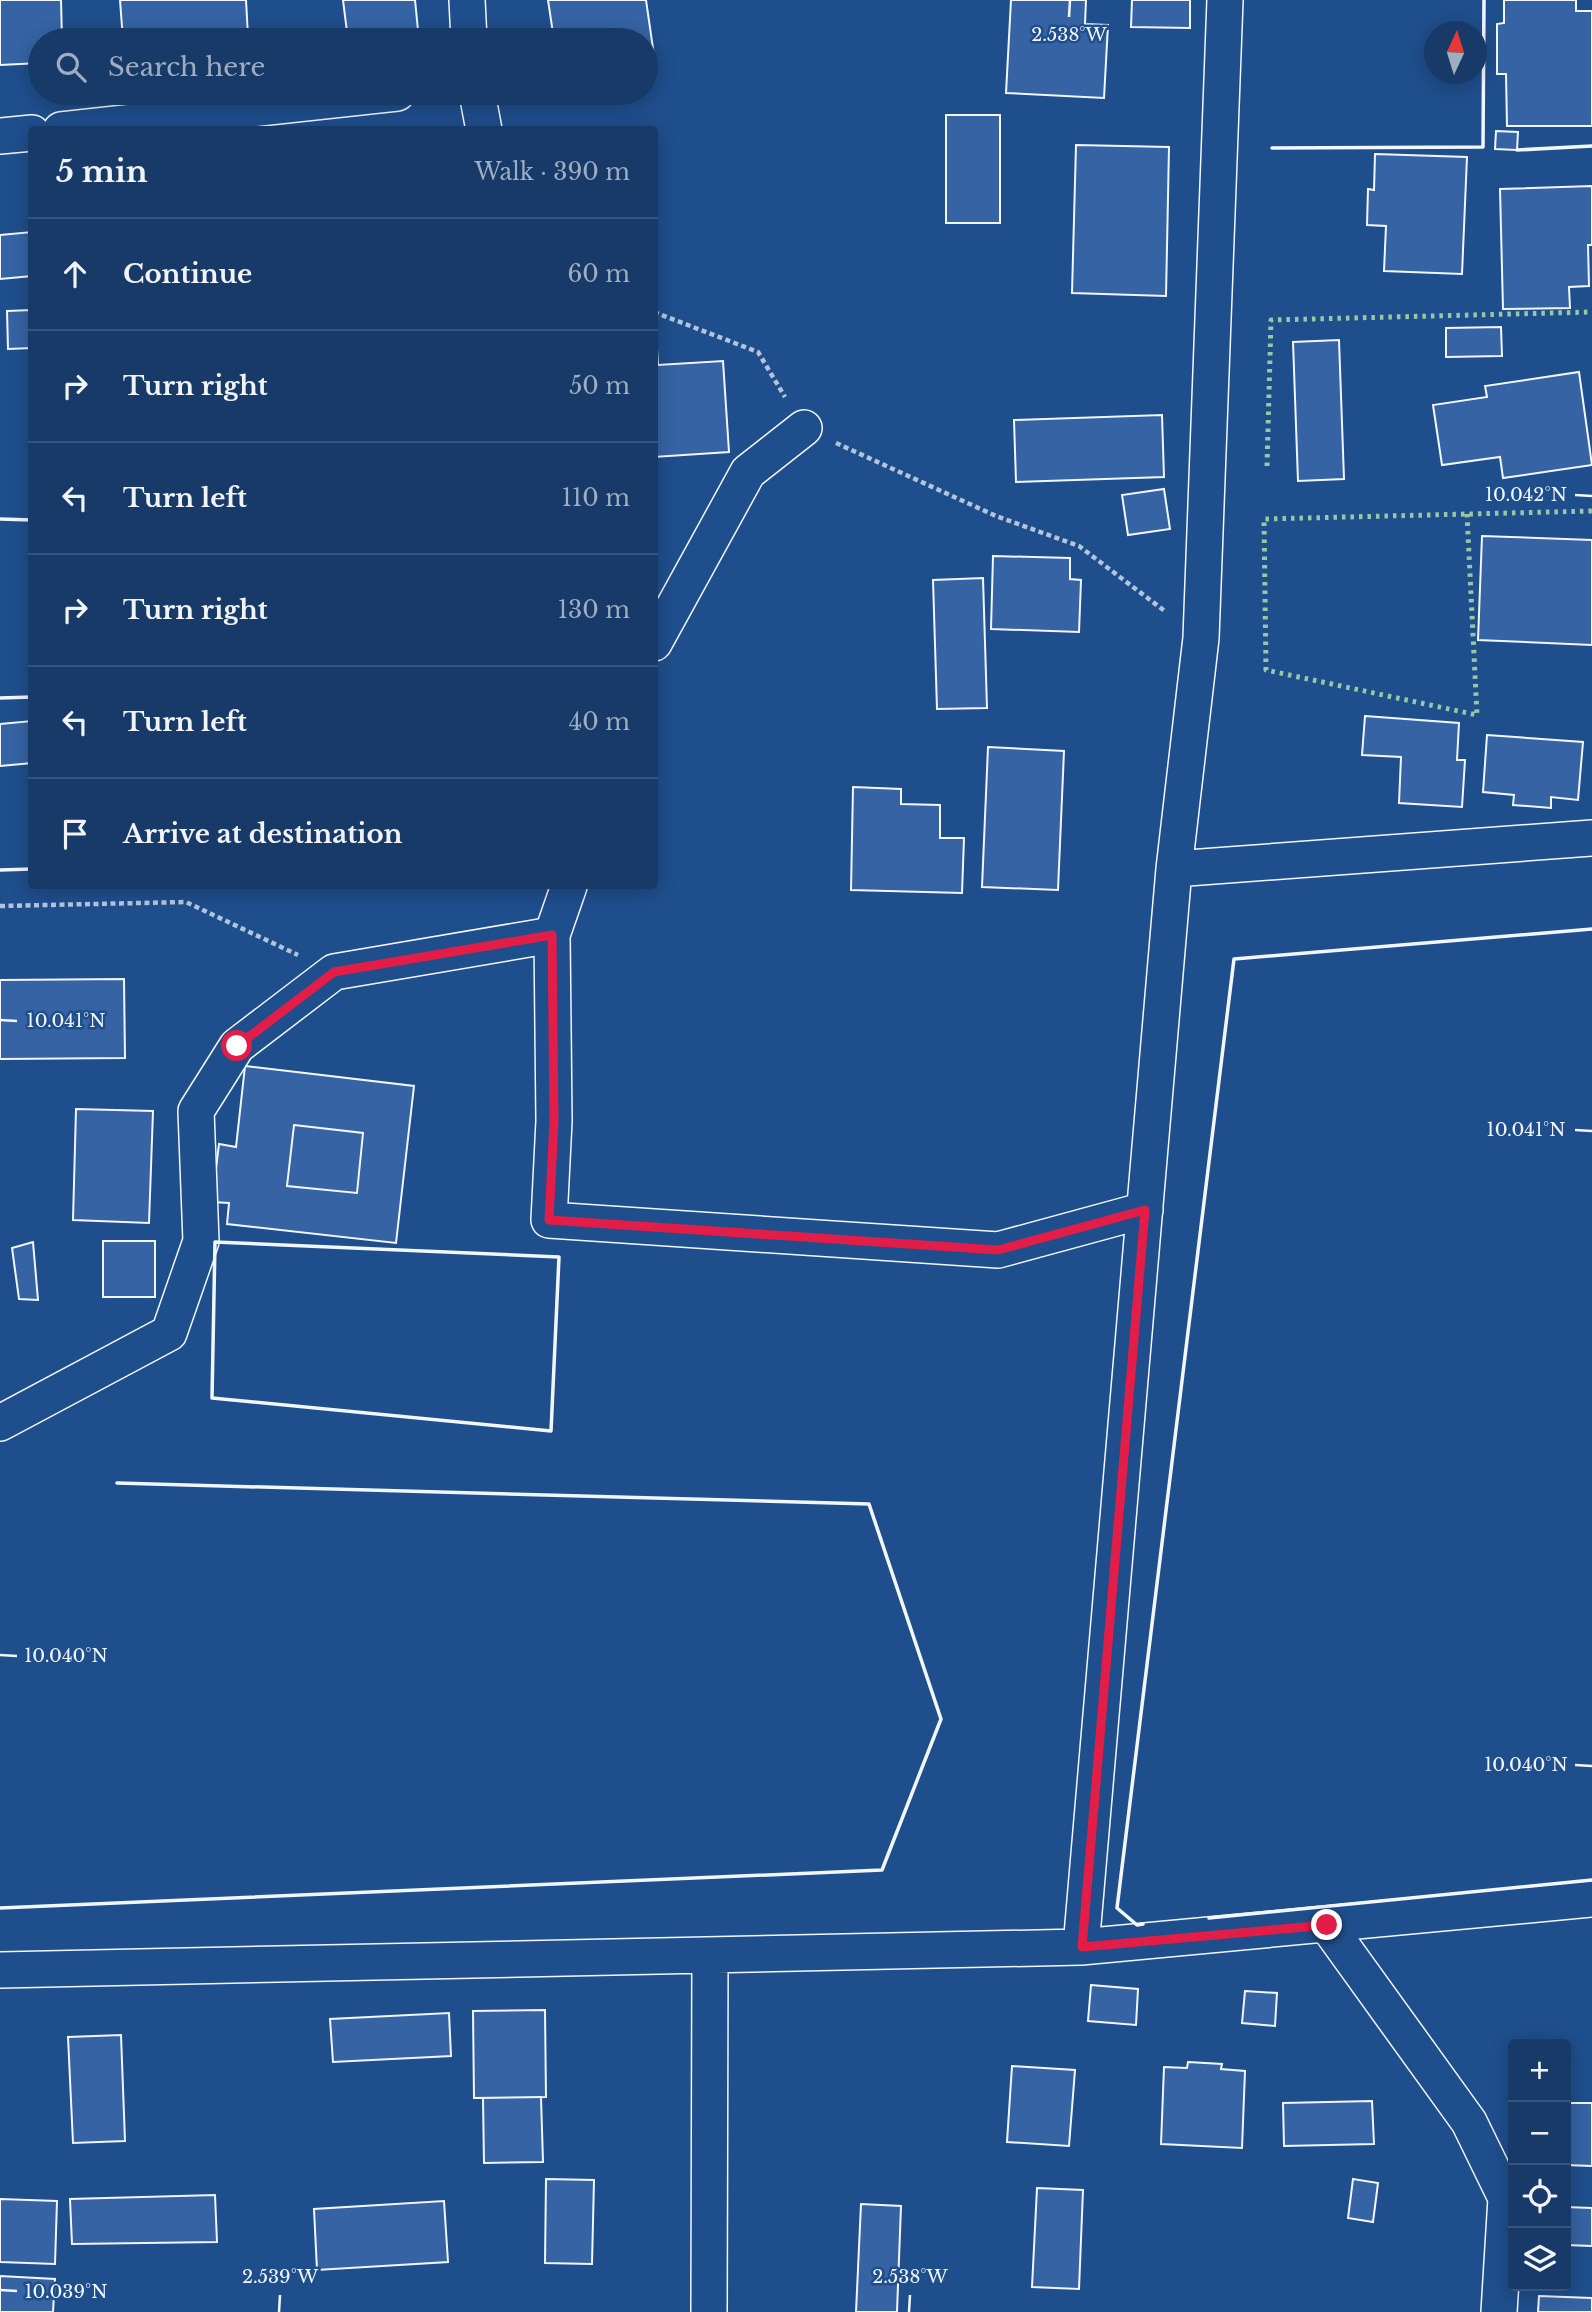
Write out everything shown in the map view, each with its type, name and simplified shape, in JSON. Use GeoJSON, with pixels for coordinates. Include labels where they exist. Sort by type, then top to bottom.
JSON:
{"type":"FeatureCollection","features":[{"type":"Feature","properties":{"kind":"street"},"geometry":{"type":"LineString","coordinates":[[467,0],[468,28]]}},
{"type":"Feature","properties":{"kind":"street"},"geometry":{"type":"LineString","coordinates":[[1082,1947],[1174,869],[1201,638],[1224,0]]}},
{"type":"Feature","properties":{"kind":"street"},"geometry":{"type":"LineString","coordinates":[[97,126],[288,105]]}},
{"type":"Feature","properties":{"kind":"street"},"geometry":{"type":"LineString","coordinates":[[479,105],[483,126]]}},
{"type":"Feature","properties":{"kind":"street"},"geometry":{"type":"LineString","coordinates":[[0,136],[28,133]]}},
{"type":"Feature","properties":{"kind":"street"},"geometry":{"type":"LineString","coordinates":[[658,636],[748,472],[804,428]]}},
{"type":"Feature","properties":{"kind":"street"},"geometry":{"type":"LineString","coordinates":[[1174,869],[1592,838]]}},
{"type":"Feature","properties":{"kind":"street"},"geometry":{"type":"LineString","coordinates":[[568,889],[552,935],[554,1121],[549,1220],[998,1250],[1145,1210]]}},
{"type":"Feature","properties":{"kind":"street"},"geometry":{"type":"LineString","coordinates":[[0,1423],[169,1333],[201,1241],[195,1111],[237,1046],[334,972],[552,935]]}},
{"type":"Feature","properties":{"kind":"street"},"geometry":{"type":"LineString","coordinates":[[0,1970],[1082,1947],[1592,1899]]}},
{"type":"Feature","properties":{"kind":"street"},"geometry":{"type":"LineString","coordinates":[[1327,1925],[1469,2122],[1506,2198],[1499,2312]]}},
{"type":"Feature","properties":{"kind":"street"},"geometry":{"type":"LineString","coordinates":[[709,2312],[710,1956]]}},
{"type":"Feature","properties":{"kind":"path"},"geometry":{"type":"LineString","coordinates":[[658,314],[758,352],[804,428],[996,516],[1079,546],[1201,638]]}},
{"type":"Feature","properties":{"kind":"path"},"geometry":{"type":"LineString","coordinates":[[0,905],[186,902],[334,972]]}},
{"type":"Feature","properties":{"kind":"building"},"geometry":{"type":"Polygon","coordinates":[[[0,0],[61,0],[62,28],[28,28],[28,64],[0,65],[0,0]]]}},
{"type":"Feature","properties":{"kind":"building"},"geometry":{"type":"Polygon","coordinates":[[[120,0],[246,0],[248,28],[122,28],[120,0]]]}},
{"type":"Feature","properties":{"kind":"building"},"geometry":{"type":"Polygon","coordinates":[[[343,0],[415,0],[418,28],[346,28],[343,0]]]}},
{"type":"Feature","properties":{"kind":"building"},"geometry":{"type":"Polygon","coordinates":[[[548,0],[646,0],[650,28],[552,28],[548,0]]]}},
{"type":"Feature","properties":{"kind":"building"},"geometry":{"type":"Polygon","coordinates":[[[1011,0],[1086,0],[1085,24],[1108,25],[1104,98],[1006,93],[1011,0]]]}},
{"type":"Feature","properties":{"kind":"building"},"geometry":{"type":"Polygon","coordinates":[[[1132,0],[1190,0],[1190,28],[1131,27],[1132,0]]]}},
{"type":"Feature","properties":{"kind":"building"},"geometry":{"type":"Polygon","coordinates":[[[1504,0],[1576,0],[1576,11],[1592,11],[1592,126],[1507,126],[1506,74],[1497,74],[1497,24],[1504,23],[1504,0]]]}},
{"type":"Feature","properties":{"kind":"building"},"geometry":{"type":"Polygon","coordinates":[[[946,115],[1000,115],[1000,223],[946,223],[946,115]]]}},
{"type":"Feature","properties":{"kind":"building"},"geometry":{"type":"Polygon","coordinates":[[[1496,131],[1518,132],[1517,150],[1495,149],[1496,131]]]}},
{"type":"Feature","properties":{"kind":"building"},"geometry":{"type":"Polygon","coordinates":[[[1076,145],[1169,147],[1166,296],[1072,293],[1076,145]]]}},
{"type":"Feature","properties":{"kind":"building"},"geometry":{"type":"Polygon","coordinates":[[[1375,154],[1467,157],[1462,274],[1384,271],[1386,226],[1367,225],[1368,189],[1374,190],[1375,154]]]}},
{"type":"Feature","properties":{"kind":"building"},"geometry":{"type":"Polygon","coordinates":[[[1592,186],[1592,245],[1588,245],[1589,286],[1569,287],[1570,308],[1503,309],[1500,189],[1592,186]]]}},
{"type":"Feature","properties":{"kind":"building"},"geometry":{"type":"Polygon","coordinates":[[[28,232],[28,276],[0,279],[0,235],[28,232]]]}},
{"type":"Feature","properties":{"kind":"building"},"geometry":{"type":"Polygon","coordinates":[[[28,310],[28,348],[8,349],[7,311],[28,310]]]}},
{"type":"Feature","properties":{"kind":"building"},"geometry":{"type":"Polygon","coordinates":[[[1501,327],[1502,356],[1446,357],[1446,328],[1501,327]]]}},
{"type":"Feature","properties":{"kind":"building"},"geometry":{"type":"Polygon","coordinates":[[[1339,340],[1344,479],[1298,481],[1293,342],[1339,340]]]}},
{"type":"Feature","properties":{"kind":"building"},"geometry":{"type":"Polygon","coordinates":[[[723,361],[729,452],[658,457],[658,365],[723,361]]]}},
{"type":"Feature","properties":{"kind":"building"},"geometry":{"type":"Polygon","coordinates":[[[1579,372],[1592,465],[1503,478],[1500,457],[1442,465],[1433,405],[1487,397],[1485,386],[1579,372]]]}},
{"type":"Feature","properties":{"kind":"building"},"geometry":{"type":"Polygon","coordinates":[[[1162,415],[1164,477],[1016,482],[1014,420],[1162,415]]]}},
{"type":"Feature","properties":{"kind":"building"},"geometry":{"type":"Polygon","coordinates":[[[1164,489],[1170,529],[1128,535],[1122,495],[1164,489]]]}},
{"type":"Feature","properties":{"kind":"building"},"geometry":{"type":"Polygon","coordinates":[[[1482,536],[1592,540],[1592,645],[1478,640],[1482,536]]]}},
{"type":"Feature","properties":{"kind":"building"},"geometry":{"type":"Polygon","coordinates":[[[993,556],[1070,558],[1070,579],[1081,580],[1079,632],[991,629],[993,556]]]}},
{"type":"Feature","properties":{"kind":"building"},"geometry":{"type":"Polygon","coordinates":[[[983,578],[987,708],[937,709],[933,580],[983,578]]]}},
{"type":"Feature","properties":{"kind":"building"},"geometry":{"type":"Polygon","coordinates":[[[1365,716],[1459,723],[1457,760],[1465,760],[1462,807],[1399,803],[1401,757],[1362,755],[1365,716]]]}},
{"type":"Feature","properties":{"kind":"building"},"geometry":{"type":"Polygon","coordinates":[[[28,721],[28,763],[0,766],[0,724],[28,721]]]}},
{"type":"Feature","properties":{"kind":"building"},"geometry":{"type":"Polygon","coordinates":[[[1487,735],[1583,742],[1578,800],[1551,797],[1551,808],[1513,805],[1514,795],[1483,792],[1487,735]]]}},
{"type":"Feature","properties":{"kind":"building"},"geometry":{"type":"Polygon","coordinates":[[[988,747],[1064,751],[1058,890],[982,887],[988,747]]]}},
{"type":"Feature","properties":{"kind":"building"},"geometry":{"type":"Polygon","coordinates":[[[853,787],[901,789],[901,804],[940,805],[940,838],[964,838],[962,893],[851,890],[853,787]]]}},
{"type":"Feature","properties":{"kind":"building"},"geometry":{"type":"Polygon","coordinates":[[[124,979],[125,1058],[0,1059],[0,980],[124,979]]]}},
{"type":"Feature","properties":{"kind":"building"},"geometry":{"type":"Polygon","coordinates":[[[245,1066],[414,1086],[396,1243],[227,1224],[229,1203],[212,1202],[219,1144],[236,1147],[245,1066]],[[294,1125],[287,1186],[357,1193],[363,1133],[294,1125]]]}},
{"type":"Feature","properties":{"kind":"building"},"geometry":{"type":"Polygon","coordinates":[[[76,1109],[153,1111],[149,1223],[73,1220],[76,1109]]]}},
{"type":"Feature","properties":{"kind":"building"},"geometry":{"type":"Polygon","coordinates":[[[294,1125],[363,1133],[357,1193],[287,1186],[294,1125]]]}},
{"type":"Feature","properties":{"kind":"building"},"geometry":{"type":"Polygon","coordinates":[[[103,1241],[155,1241],[155,1297],[103,1297],[103,1241]]]}},
{"type":"Feature","properties":{"kind":"building"},"geometry":{"type":"Polygon","coordinates":[[[33,1242],[38,1300],[19,1299],[12,1248],[33,1242]]]}},
{"type":"Feature","properties":{"kind":"building"},"geometry":{"type":"Polygon","coordinates":[[[1091,1985],[1138,1989],[1136,2025],[1088,2021],[1091,1985]]]}},
{"type":"Feature","properties":{"kind":"building"},"geometry":{"type":"Polygon","coordinates":[[[1245,1991],[1277,1993],[1275,2026],[1242,2023],[1245,1991]]]}},
{"type":"Feature","properties":{"kind":"building"},"geometry":{"type":"Polygon","coordinates":[[[545,2010],[546,2097],[474,2098],[473,2011],[545,2010]]]}},
{"type":"Feature","properties":{"kind":"building"},"geometry":{"type":"Polygon","coordinates":[[[449,2013],[451,2056],[333,2062],[330,2019],[449,2013]]]}},
{"type":"Feature","properties":{"kind":"building"},"geometry":{"type":"Polygon","coordinates":[[[121,2035],[125,2141],[73,2143],[68,2037],[121,2035]]]}},
{"type":"Feature","properties":{"kind":"building"},"geometry":{"type":"Polygon","coordinates":[[[1188,2062],[1222,2064],[1221,2069],[1245,2071],[1242,2148],[1161,2144],[1164,2067],[1187,2068],[1188,2062]]]}},
{"type":"Feature","properties":{"kind":"building"},"geometry":{"type":"Polygon","coordinates":[[[1012,2066],[1075,2070],[1069,2146],[1007,2142],[1012,2066]]]}},
{"type":"Feature","properties":{"kind":"building"},"geometry":{"type":"Polygon","coordinates":[[[541,2097],[543,2162],[484,2163],[483,2098],[541,2097]]]}},
{"type":"Feature","properties":{"kind":"building"},"geometry":{"type":"Polygon","coordinates":[[[1372,2101],[1374,2144],[1284,2146],[1283,2103],[1372,2101]]]}},
{"type":"Feature","properties":{"kind":"building"},"geometry":{"type":"Polygon","coordinates":[[[1571,2103],[1592,2103],[1592,2166],[1571,2165],[1571,2103]]]}},
{"type":"Feature","properties":{"kind":"building"},"geometry":{"type":"Polygon","coordinates":[[[546,2179],[594,2180],[592,2264],[545,2263],[546,2179]]]}},
{"type":"Feature","properties":{"kind":"building"},"geometry":{"type":"Polygon","coordinates":[[[1353,2179],[1378,2183],[1373,2222],[1348,2218],[1353,2179]]]}},
{"type":"Feature","properties":{"kind":"building"},"geometry":{"type":"Polygon","coordinates":[[[1037,2188],[1083,2190],[1079,2289],[1032,2287],[1037,2188]]]}},
{"type":"Feature","properties":{"kind":"building"},"geometry":{"type":"Polygon","coordinates":[[[215,2195],[217,2242],[72,2244],[70,2199],[215,2195]]]}},
{"type":"Feature","properties":{"kind":"building"},"geometry":{"type":"Polygon","coordinates":[[[0,2199],[57,2201],[55,2264],[0,2262],[0,2199]]]}},
{"type":"Feature","properties":{"kind":"building"},"geometry":{"type":"Polygon","coordinates":[[[444,2201],[448,2262],[317,2270],[314,2209],[444,2201]]]}},
{"type":"Feature","properties":{"kind":"building"},"geometry":{"type":"Polygon","coordinates":[[[861,2204],[901,2206],[897,2312],[856,2312],[861,2204]]]}},
{"type":"Feature","properties":{"kind":"building"},"geometry":{"type":"Polygon","coordinates":[[[1571,2207],[1592,2208],[1592,2246],[1571,2245],[1571,2207]]]}},
{"type":"Feature","properties":{"kind":"building"},"geometry":{"type":"Polygon","coordinates":[[[0,2276],[55,2279],[53,2312],[0,2312],[0,2276]]]}},
{"type":"Feature","properties":{"kind":"building"},"geometry":{"type":"Polygon","coordinates":[[[1539,2296],[1592,2298],[1592,2312],[1538,2312],[1539,2296]]]}},
{"type":"Feature","properties":{"kind":"hedge"},"geometry":{"type":"LineString","coordinates":[[1267,466],[1271,320],[1592,312]]}},
{"type":"Feature","properties":{"kind":"hedge"},"geometry":{"type":"LineString","coordinates":[[1467,514],[1477,715],[1266,670],[1264,519],[1592,511]]}},
{"type":"Feature","properties":{"kind":"wall"},"geometry":{"type":"LineString","coordinates":[[1272,148],[1483,147],[1484,0]]}},
{"type":"Feature","properties":{"kind":"wall"},"geometry":{"type":"LineString","coordinates":[[1517,150],[1592,146]]}},
{"type":"Feature","properties":{"kind":"wall"},"geometry":{"type":"LineString","coordinates":[[0,519],[28,520]]}},
{"type":"Feature","properties":{"kind":"wall"},"geometry":{"type":"LineString","coordinates":[[0,698],[28,697]]}},
{"type":"Feature","properties":{"kind":"wall"},"geometry":{"type":"LineString","coordinates":[[0,870],[28,869]]}},
{"type":"Feature","properties":{"kind":"wall"},"geometry":{"type":"LineString","coordinates":[[1143,1924],[1137,1925],[1117,1908],[1234,959],[1592,929]]}},
{"type":"Feature","properties":{"kind":"wall"},"geometry":{"type":"LineString","coordinates":[[215,1242],[559,1257],[551,1431],[212,1398],[215,1242]]}},
{"type":"Feature","properties":{"kind":"wall"},"geometry":{"type":"LineString","coordinates":[[0,1908],[882,1870],[941,1719],[869,1504],[117,1483]]}},
{"type":"Feature","properties":{"kind":"wall"},"geometry":{"type":"LineString","coordinates":[[1209,1918],[1592,1880]]}},
{"type":"Feature","properties":{"kind":"route"},"geometry":{"type":"LineString","coordinates":[[237,1046],[334,972],[552,935],[554,1121],[549,1220],[998,1250],[1145,1210],[1082,1947],[1327,1925]]}}]}
